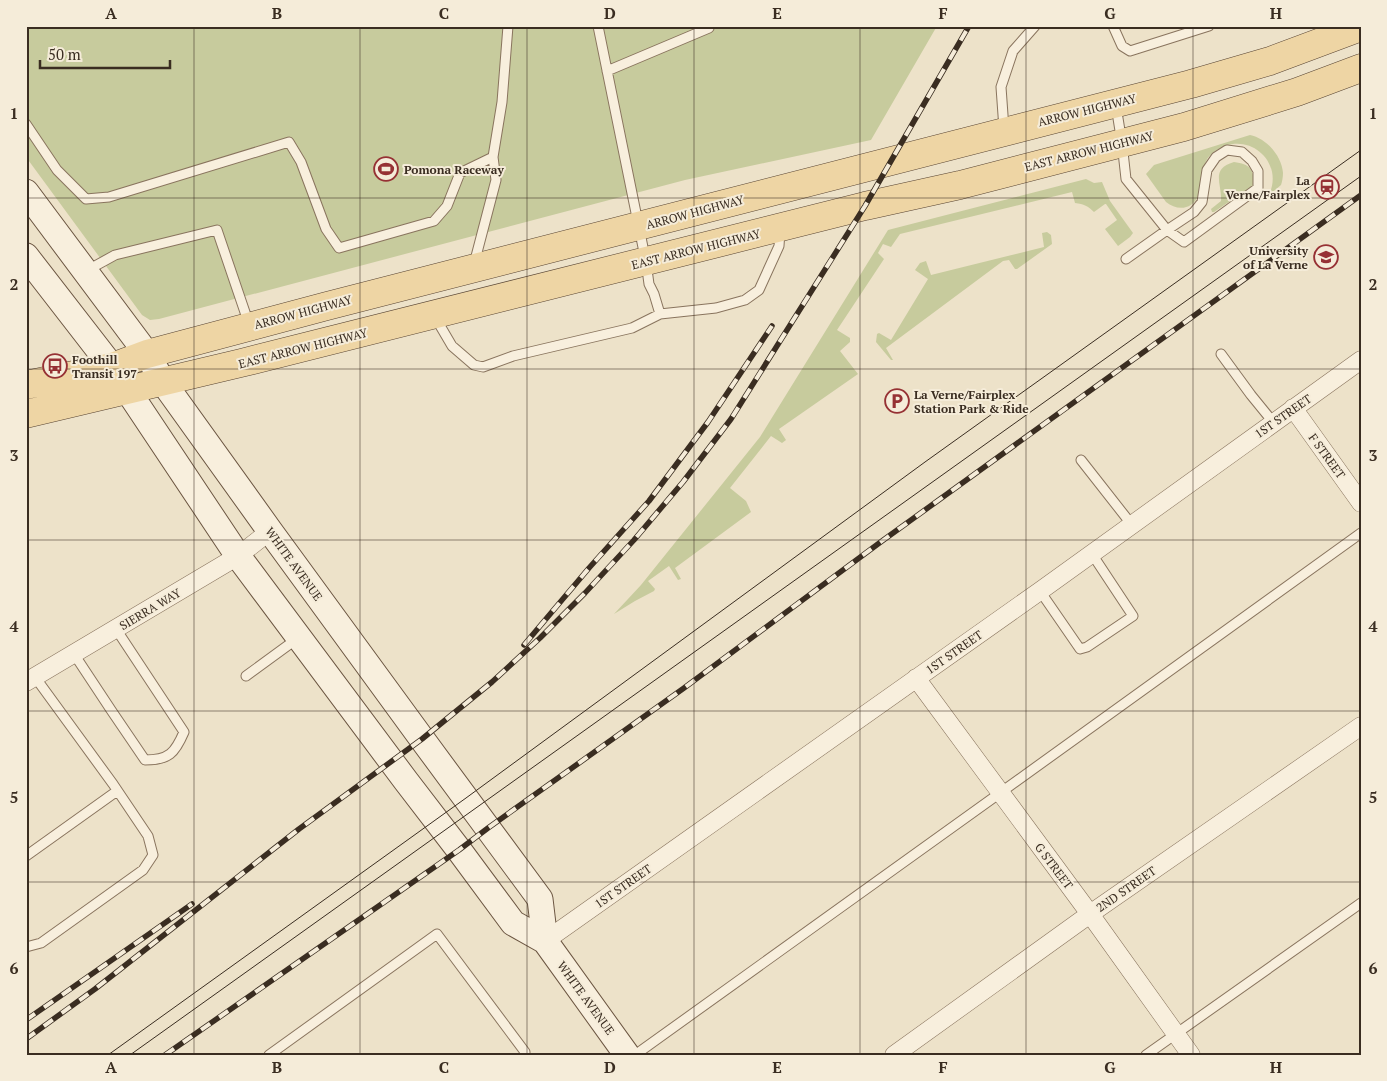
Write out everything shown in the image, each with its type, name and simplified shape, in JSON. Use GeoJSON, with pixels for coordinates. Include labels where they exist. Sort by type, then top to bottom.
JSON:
{"type":"FeatureCollection","features":[{"type":"Feature","properties":{"kind":"main road","name":"ARROW HIGHWAY"},"geometry":{"type":"LineString","coordinates":[[26,385],[112,366],[147,354],[250,326],[1191,84],[1270,62],[1361,27]]}},
{"type":"Feature","properties":{"kind":"main road","name":"EAST ARROW HIGHWAY"},"geometry":{"type":"LineString","coordinates":[[26,414],[434,315],[1184,127],[1297,92],[1361,68]]}},
{"type":"Feature","properties":{"kind":"main road","name":"WHITE AVENUE"},"geometry":{"type":"LineString","coordinates":[[26,192],[147,354],[163,382],[270,531],[540,898],[545,941]]}},
{"type":"Feature","properties":{"kind":"main road","name":"WHITE AVENUE"},"geometry":{"type":"LineString","coordinates":[[26,256],[112,366],[238,556],[298,638],[513,923],[545,941],[626,1055]]}},
{"type":"Feature","properties":{"kind":"street","name":"1ST STREET"},"geometry":{"type":"LineString","coordinates":[[545,941],[1092,554],[1361,360]]}},
{"type":"Feature","properties":{"kind":"street","name":"F STREET"},"geometry":{"type":"LineString","coordinates":[[1293,408],[1361,503]]}},
{"type":"Feature","properties":{"kind":"street","name":"SIERRA WAY"},"geometry":{"type":"LineString","coordinates":[[31,680],[238,556],[270,531]]}},
{"type":"Feature","properties":{"kind":"street","name":"G STREET"},"geometry":{"type":"LineString","coordinates":[[916,678],[1191,1055]]}},
{"type":"Feature","properties":{"kind":"street","name":"2ND STREET"},"geometry":{"type":"LineString","coordinates":[[894,1055],[1090,914],[1361,726]]}},
{"type":"Feature","properties":{"kind":"lane"},"geometry":{"type":"LineString","coordinates":[[472,269],[496,180],[493,157],[502,102],[508,26]]}},
{"type":"Feature","properties":{"kind":"lane"},"geometry":{"type":"LineString","coordinates":[[598,26],[649,284],[660,314]]}},
{"type":"Feature","properties":{"kind":"lane"},"geometry":{"type":"LineString","coordinates":[[1005,132],[1001,87],[1013,51],[1035,26]]}},
{"type":"Feature","properties":{"kind":"lane"},"geometry":{"type":"LineString","coordinates":[[1113,26],[1122,46],[1130,51],[1209,26]]}},
{"type":"Feature","properties":{"kind":"lane"},"geometry":{"type":"LineString","coordinates":[[607,72],[711,27]]}},
{"type":"Feature","properties":{"kind":"lane"},"geometry":{"type":"LineString","coordinates":[[1115,103],[1126,178],[1167,230],[1184,242],[1258,188],[1258,170],[1242,152],[1227,150],[1216,157],[1207,170],[1202,202],[1194,212],[1167,230],[1126,259]]}},
{"type":"Feature","properties":{"kind":"lane"},"geometry":{"type":"LineString","coordinates":[[26,124],[57,170],[86,198],[109,198],[289,142],[301,162],[326,230],[339,248],[434,221],[447,206],[460,173],[493,157]]}},
{"type":"Feature","properties":{"kind":"lane"},"geometry":{"type":"LineString","coordinates":[[434,315],[452,346],[474,365],[483,367],[513,356],[632,328],[660,314],[716,308],[745,300],[759,290],[779,246],[780,228]]}},
{"type":"Feature","properties":{"kind":"lane"},"geometry":{"type":"LineString","coordinates":[[85,271],[115,255],[217,230],[250,326]]}},
{"type":"Feature","properties":{"kind":"lane"},"geometry":{"type":"LineString","coordinates":[[1221,354],[1273,422]]}},
{"type":"Feature","properties":{"kind":"lane"},"geometry":{"type":"LineString","coordinates":[[1081,460],[1132,525]]}},
{"type":"Feature","properties":{"kind":"lane"},"geometry":{"type":"LineString","coordinates":[[635,1055],[1361,533]]}},
{"type":"Feature","properties":{"kind":"lane"},"geometry":{"type":"LineString","coordinates":[[1040,591],[1080,649],[1088,647],[1133,616],[1092,554]]}},
{"type":"Feature","properties":{"kind":"lane"},"geometry":{"type":"LineString","coordinates":[[74,654],[145,760],[158,760],[170,755],[179,745],[184,732],[116,629]]}},
{"type":"Feature","properties":{"kind":"lane"},"geometry":{"type":"LineString","coordinates":[[246,676],[298,638]]}},
{"type":"Feature","properties":{"kind":"lane"},"geometry":{"type":"LineString","coordinates":[[26,948],[41,943],[143,870],[152,855],[148,836],[117,791],[31,680]]}},
{"type":"Feature","properties":{"kind":"lane"},"geometry":{"type":"LineString","coordinates":[[26,856],[117,791]]}},
{"type":"Feature","properties":{"kind":"lane"},"geometry":{"type":"LineString","coordinates":[[1146,1055],[1361,903]]}},
{"type":"Feature","properties":{"kind":"lane"},"geometry":{"type":"LineString","coordinates":[[269,1055],[436,934],[525,1052],[525,1055]]}},
{"type":"Feature","properties":{"kind":"green space","name":"Pomona Raceway"},"geometry":{"type":"Polygon","coordinates":[[[26,26],[937,26],[871,140],[685,180],[150,320],[142,315],[26,157],[26,26]]]}},
{"type":"Feature","properties":{"kind":"green space"},"geometry":{"type":"Polygon","coordinates":[[[1250,135],[1267,144],[1280,160],[1283,175],[1281,185],[1269,195],[1273,182],[1272,170],[1267,160],[1260,152],[1250,146],[1239,144],[1227,145],[1210,155],[1204,166],[1198,196],[1192,204],[1184,208],[1175,207],[1166,202],[1146,174],[1154,165],[1250,135]]]}},
{"type":"Feature","properties":{"kind":"green space"},"geometry":{"type":"Polygon","coordinates":[[[1234,162],[1244,164],[1250,168],[1254,185],[1212,212],[1211,209],[1221,201],[1220,173],[1227,165],[1234,162]]]}},
{"type":"Feature","properties":{"kind":"green space"},"geometry":{"type":"Polygon","coordinates":[[[1086,179],[1094,183],[1102,182],[1110,201],[1133,233],[1118,246],[1105,229],[1117,220],[1106,204],[1094,212],[1086,206],[1075,203],[1072,192],[900,234],[891,247],[883,244],[878,253],[884,259],[837,330],[850,338],[850,342],[840,351],[858,374],[779,429],[786,440],[782,443],[771,436],[730,488],[746,501],[751,512],[675,568],[681,579],[678,580],[669,566],[648,581],[655,589],[654,591],[614,614],[641,585],[760,437],[888,230],[1086,179]]]}},
{"type":"Feature","properties":{"kind":"green space"},"geometry":{"type":"Polygon","coordinates":[[[1047,232],[1051,235],[1052,244],[1017,269],[1009,260],[1003,261],[886,348],[893,360],[876,342],[877,334],[879,333],[891,340],[928,279],[915,270],[920,263],[926,261],[931,275],[1044,247],[1042,233],[1047,232]]]}},
{"type":"Feature","properties":{"kind":"tram line"},"geometry":{"type":"LineString","coordinates":[[108,1055],[466,798],[925,462],[1361,150]]}},
{"type":"Feature","properties":{"kind":"tram line"},"geometry":{"type":"LineString","coordinates":[[130,1055],[1361,176]]}},
{"type":"Feature","properties":{"kind":"railway"},"geometry":{"type":"LineString","coordinates":[[26,1039],[95,989],[299,829],[422,739],[492,682],[585,593],[634,540],[683,482],[731,419],[865,206],[969,26]]}},
{"type":"Feature","properties":{"kind":"railway"},"geometry":{"type":"LineString","coordinates":[[165,1055],[459,850],[1361,195]]}},
{"type":"Feature","properties":{"kind":"railway"},"geometry":{"type":"LineString","coordinates":[[524,645],[649,501],[708,422],[772,326]]}},
{"type":"Feature","properties":{"kind":"railway"},"geometry":{"type":"LineString","coordinates":[[26,1020],[192,904]]}},
{"type":"Feature","properties":{"kind":"place","name":"Pomona Raceway"},"geometry":{"type":"Point","coordinates":[386,169]}},
{"type":"Feature","properties":{"kind":"place","name":"La Verne/Fairplex"},"geometry":{"type":"Point","coordinates":[1327,187]}},
{"type":"Feature","properties":{"kind":"place","name":"University of La Verne"},"geometry":{"type":"Point","coordinates":[1326,257]}},
{"type":"Feature","properties":{"kind":"place","name":"Foothill Transit 197"},"geometry":{"type":"Point","coordinates":[55,366]}},
{"type":"Feature","properties":{"kind":"place","name":"La Verne/Fairplex Station Park & Ride"},"geometry":{"type":"Point","coordinates":[897,401]}}]}
